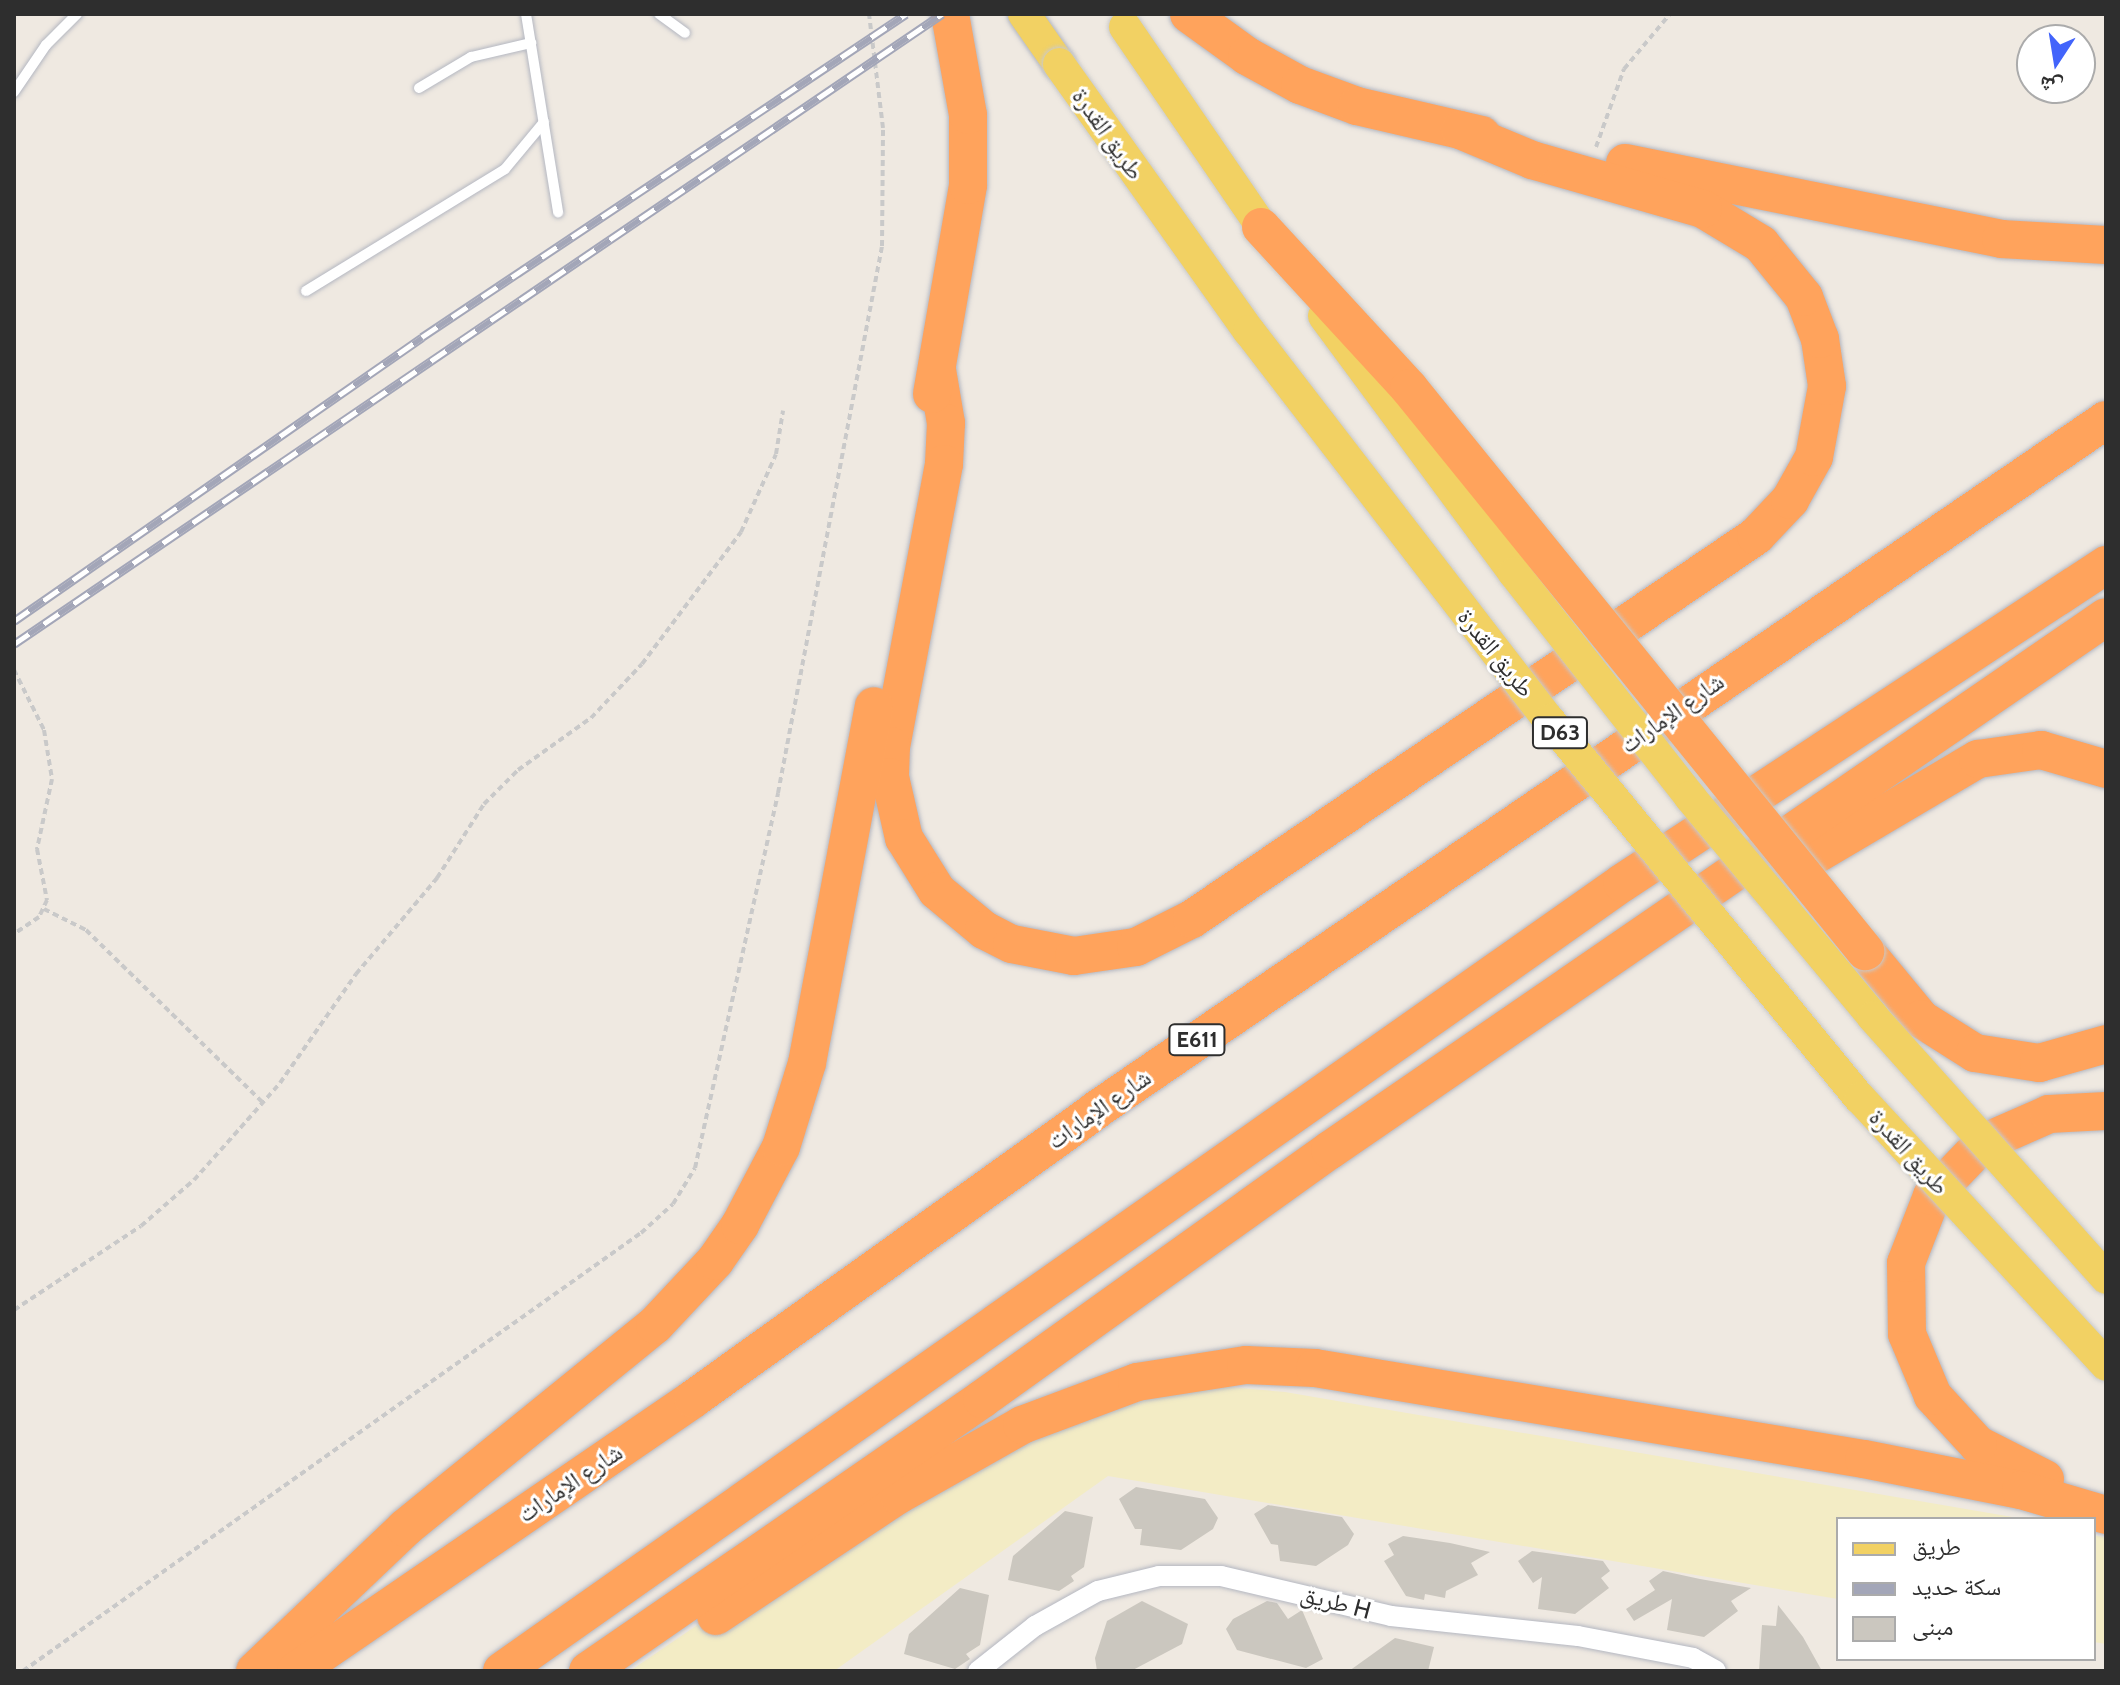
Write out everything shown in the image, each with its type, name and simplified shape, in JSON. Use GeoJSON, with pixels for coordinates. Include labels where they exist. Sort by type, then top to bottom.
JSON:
{"type":"FeatureCollection","features":[{"type":"Feature","properties":{"kind":"highway"},"geometry":{"type":"LineString","coordinates":[[255,1671],[415,1520],[655,1325],[715,1261],[762,1187],[796,1105],[807,1063],[937,370],[968,185],[967,104],[950,14]]}},
{"type":"Feature","properties":{"kind":"highway"},"geometry":{"type":"LineString","coordinates":[[1189,14],[1247,56],[1300,85],[1357,106],[1460,130],[2001,239],[2106,245]]}},
{"type":"Feature","properties":{"kind":"highway"},"geometry":{"type":"LineString","coordinates":[[937,370],[946,423],[944,464],[891,746],[890,777],[904,838],[937,891],[960,914],[1012,944],[1074,956],[1136,947],[1192,919],[1756,536],[1790,500],[1814,457],[1827,386],[1820,339],[1804,297],[1761,244],[1703,209],[1532,160],[1460,130]]}},
{"type":"Feature","properties":{"kind":"highway"},"geometry":{"type":"LineString","coordinates":[[1261,227],[1409,388],[1921,1019],[1975,1053],[2039,1063],[2106,1044]]}},
{"type":"Feature","properties":{"kind":"highway","name":"شارع الإمارات"},"geometry":{"type":"LineString","coordinates":[[296,1671],[693,1399],[1135,1083],[2106,420]]}},
{"type":"Feature","properties":{"kind":"highway"},"geometry":{"type":"LineString","coordinates":[[502,1671],[1622,883],[2106,565]]}},
{"type":"Feature","properties":{"kind":"highway"},"geometry":{"type":"LineString","coordinates":[[588,1671],[957,1417],[1330,1150],[2106,617]]}},
{"type":"Feature","properties":{"kind":"highway"},"geometry":{"type":"LineString","coordinates":[[1330,1150],[1418,1115],[1671,941],[1958,767],[1998,753],[2041,750],[2106,769]]}},
{"type":"Feature","properties":{"kind":"highway"},"geometry":{"type":"LineString","coordinates":[[2106,1111],[2074,1111],[2026,1121],[1964,1159],[1921,1217],[1903,1287],[1913,1355],[1933,1396],[1961,1431],[2017,1468],[2106,1499]]}},
{"type":"Feature","properties":{"kind":"highway"},"geometry":{"type":"LineString","coordinates":[[2106,1129],[2069,1131],[2025,1144],[1970,1183],[1933,1241],[1923,1308],[1940,1374],[1980,1426],[2019,1454],[2106,1492]]}},
{"type":"Feature","properties":{"kind":"highway"},"geometry":{"type":"LineString","coordinates":[[633,1671],[898,1495],[1022,1425],[1137,1382],[1235,1366],[1315,1368],[1864,1459],[2021,1490],[2106,1515]]}},
{"type":"Feature","properties":{"kind":"main road","name":"طريق القدرة"},"geometry":{"type":"LineString","coordinates":[[1024,14],[1249,331],[1549,720],[1860,1098],[2106,1365]]}},
{"type":"Feature","properties":{"kind":"main road","name":"D63"},"geometry":{"type":"LineString","coordinates":[[1121,20],[1261,227],[1485,535],[1690,797],[1873,1017],[2106,1278]]}},
{"type":"Feature","properties":{"kind":"street","name":"طريق H"},"geometry":{"type":"LineString","coordinates":[[978,1671],[1035,1626],[1098,1591],[1159,1576],[1221,1576],[1391,1616],[1578,1636],[1693,1658],[1716,1671]]}},
{"type":"Feature","properties":{"kind":"lane"},"geometry":{"type":"LineString","coordinates":[[14,92],[39,53],[77,14]]}},
{"type":"Feature","properties":{"kind":"lane"},"geometry":{"type":"LineString","coordinates":[[526,14],[558,212]]}},
{"type":"Feature","properties":{"kind":"lane"},"geometry":{"type":"LineString","coordinates":[[659,14],[685,33]]}},
{"type":"Feature","properties":{"kind":"lane"},"geometry":{"type":"LineString","coordinates":[[419,88],[471,57],[531,43]]}},
{"type":"Feature","properties":{"kind":"lane"},"geometry":{"type":"LineString","coordinates":[[306,291],[505,169],[544,122]]}},
{"type":"Feature","properties":{"kind":"path"},"geometry":{"type":"LineString","coordinates":[[23,1671],[641,1233],[673,1204],[695,1168],[778,793],[880,258],[883,128],[869,14]]}},
{"type":"Feature","properties":{"kind":"path"},"geometry":{"type":"LineString","coordinates":[[1595,157],[1605,111],[1624,69],[1670,14]]}},
{"type":"Feature","properties":{"kind":"path"},"geometry":{"type":"LineString","coordinates":[[14,1310],[168,1204],[264,1104],[356,974],[437,878],[484,804],[518,770],[591,718],[673,623],[741,532],[762,494],[783,411]]}},
{"type":"Feature","properties":{"kind":"path"},"geometry":{"type":"LineString","coordinates":[[14,670],[44,730],[51,763],[37,849],[47,890],[44,909],[14,934]]}},
{"type":"Feature","properties":{"kind":"path"},"geometry":{"type":"LineString","coordinates":[[44,909],[86,930],[264,1104]]}},
{"type":"Feature","properties":{"kind":"sand"},"geometry":{"type":"Polygon","coordinates":[[[1206,1385],[1285,1392],[2012,1517],[1836,1517],[1836,1599],[1108,1476],[834,1671],[630,1671],[728,1604],[1077,1404],[1206,1385]]]}},
{"type":"Feature","properties":{"kind":"sand"},"geometry":{"type":"Polygon","coordinates":[[[2096,1536],[2106,1538],[2106,1644],[2096,1642],[2096,1536]]]}},
{"type":"Feature","properties":{"kind":"building"},"geometry":{"type":"Polygon","coordinates":[[[1136,1487],[1205,1499],[1218,1518],[1213,1529],[1181,1550],[1140,1545],[1142,1529],[1135,1529],[1119,1499],[1136,1487]]]}},
{"type":"Feature","properties":{"kind":"building"},"geometry":{"type":"Polygon","coordinates":[[[1268,1505],[1342,1517],[1354,1534],[1348,1545],[1316,1566],[1280,1561],[1278,1545],[1271,1544],[1254,1514],[1268,1505]]]}},
{"type":"Feature","properties":{"kind":"building"},"geometry":{"type":"Polygon","coordinates":[[[1065,1511],[1093,1517],[1084,1567],[1071,1576],[1074,1581],[1059,1591],[1008,1580],[1013,1556],[1065,1511]]]}},
{"type":"Feature","properties":{"kind":"building"},"geometry":{"type":"Polygon","coordinates":[[[1403,1536],[1490,1552],[1471,1563],[1478,1575],[1446,1591],[1445,1598],[1425,1594],[1424,1600],[1406,1596],[1384,1561],[1394,1555],[1388,1544],[1403,1536]]]}},
{"type":"Feature","properties":{"kind":"building"},"geometry":{"type":"Polygon","coordinates":[[[1532,1551],[1603,1561],[1610,1571],[1601,1578],[1609,1588],[1575,1614],[1538,1609],[1542,1577],[1533,1583],[1518,1561],[1532,1551]]]}},
{"type":"Feature","properties":{"kind":"building"},"geometry":{"type":"Polygon","coordinates":[[[1663,1571],[1751,1588],[1731,1601],[1738,1611],[1704,1637],[1667,1630],[1672,1599],[1634,1621],[1626,1609],[1655,1590],[1649,1581],[1663,1571]]]}},
{"type":"Feature","properties":{"kind":"building"},"geometry":{"type":"Polygon","coordinates":[[[960,1588],[989,1595],[980,1645],[966,1654],[970,1659],[955,1669],[904,1654],[909,1634],[960,1588]]]}},
{"type":"Feature","properties":{"kind":"building"},"geometry":{"type":"Polygon","coordinates":[[[1142,1601],[1188,1624],[1182,1644],[1131,1671],[1097,1671],[1095,1658],[1107,1621],[1142,1601]]]}},
{"type":"Feature","properties":{"kind":"building"},"geometry":{"type":"Polygon","coordinates":[[[1267,1601],[1277,1603],[1288,1619],[1302,1610],[1323,1659],[1306,1668],[1237,1650],[1226,1629],[1233,1619],[1267,1601]]]}},
{"type":"Feature","properties":{"kind":"building"},"geometry":{"type":"Polygon","coordinates":[[[1778,1605],[1803,1637],[1822,1671],[1759,1671],[1762,1625],[1776,1626],[1778,1605]]]}},
{"type":"Feature","properties":{"kind":"building"},"geometry":{"type":"Polygon","coordinates":[[[1395,1638],[1434,1647],[1428,1671],[1349,1671],[1395,1638]]]}},
{"type":"Feature","properties":{"kind":"railway"},"geometry":{"type":"LineString","coordinates":[[14,621],[422,337],[906,14]]}},
{"type":"Feature","properties":{"kind":"railway"},"geometry":{"type":"LineString","coordinates":[[14,644],[942,14]]}}]}
